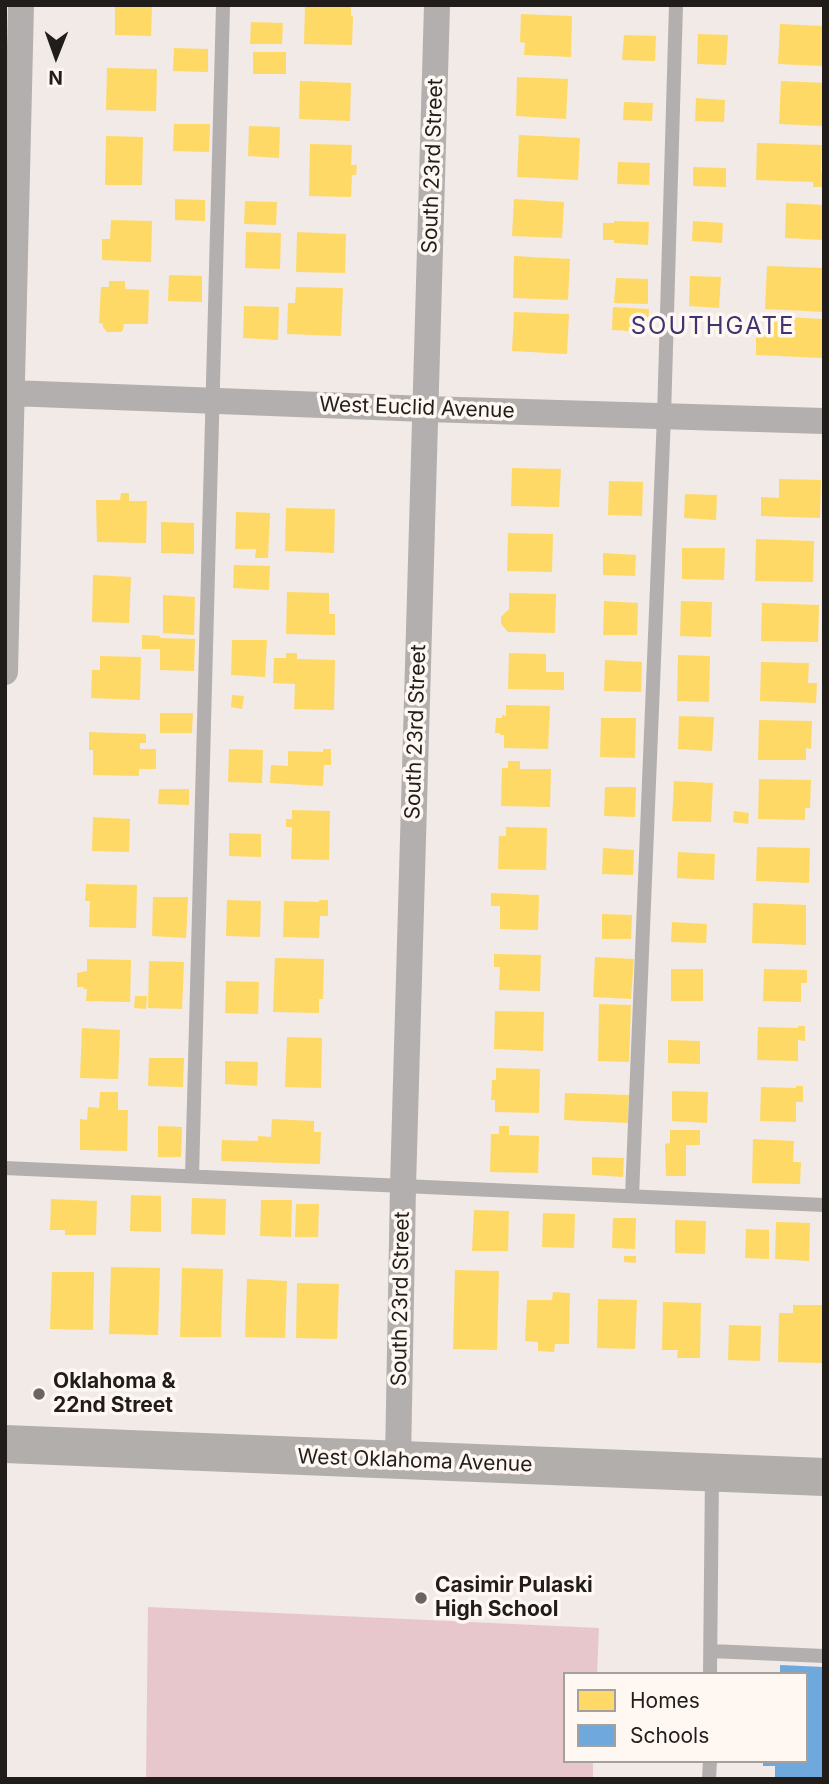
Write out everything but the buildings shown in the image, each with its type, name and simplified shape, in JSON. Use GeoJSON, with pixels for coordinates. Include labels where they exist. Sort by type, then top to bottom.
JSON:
{"type":"FeatureCollection","features":[{"type":"Feature","properties":{"kind":"main road","name":"West Oklahoma Avenue"},"geometry":{"type":"LineString","coordinates":[[5,1444],[824,1477]]}},
{"type":"Feature","properties":{"kind":"street"},"geometry":{"type":"LineString","coordinates":[[5,672],[21,5]]}},
{"type":"Feature","properties":{"kind":"street","name":"South 23rd Street"},"geometry":{"type":"LineString","coordinates":[[398,1460],[403,1186],[437,5]]}},
{"type":"Feature","properties":{"kind":"street","name":"West Euclid Avenue"},"geometry":{"type":"LineString","coordinates":[[11,393],[824,421]]}},
{"type":"Feature","properties":{"kind":"lane"},"geometry":{"type":"LineString","coordinates":[[192,1176],[223,5]]}},
{"type":"Feature","properties":{"kind":"lane"},"geometry":{"type":"LineString","coordinates":[[632,1196],[664,416],[676,5]]}},
{"type":"Feature","properties":{"kind":"lane"},"geometry":{"type":"LineString","coordinates":[[5,1168],[824,1205]]}},
{"type":"Feature","properties":{"kind":"lane"},"geometry":{"type":"LineString","coordinates":[[710,1672],[712,1473]]}},
{"type":"Feature","properties":{"kind":"lane"},"geometry":{"type":"LineString","coordinates":[[711,1651],[824,1656]]}},
{"type":"Feature","properties":{"kind":"shaded area"},"geometry":{"type":"Polygon","coordinates":[[[148,1607],[599,1628],[597,1672],[563,1672],[563,1763],[593,1763],[593,1779],[146,1779],[148,1607]]]}},
{"type":"Feature","properties":{"kind":"place","name":"Oklahoma & 22nd Street"},"geometry":{"type":"Point","coordinates":[39,1394]}},
{"type":"Feature","properties":{"kind":"place","name":"Casimir Pulaski High School"},"geometry":{"type":"Point","coordinates":[421,1598]}},
{"type":"Feature","properties":{"kind":"district","name":"SOUTHGATE"},"geometry":{"type":"Point","coordinates":[713,327]}}]}
